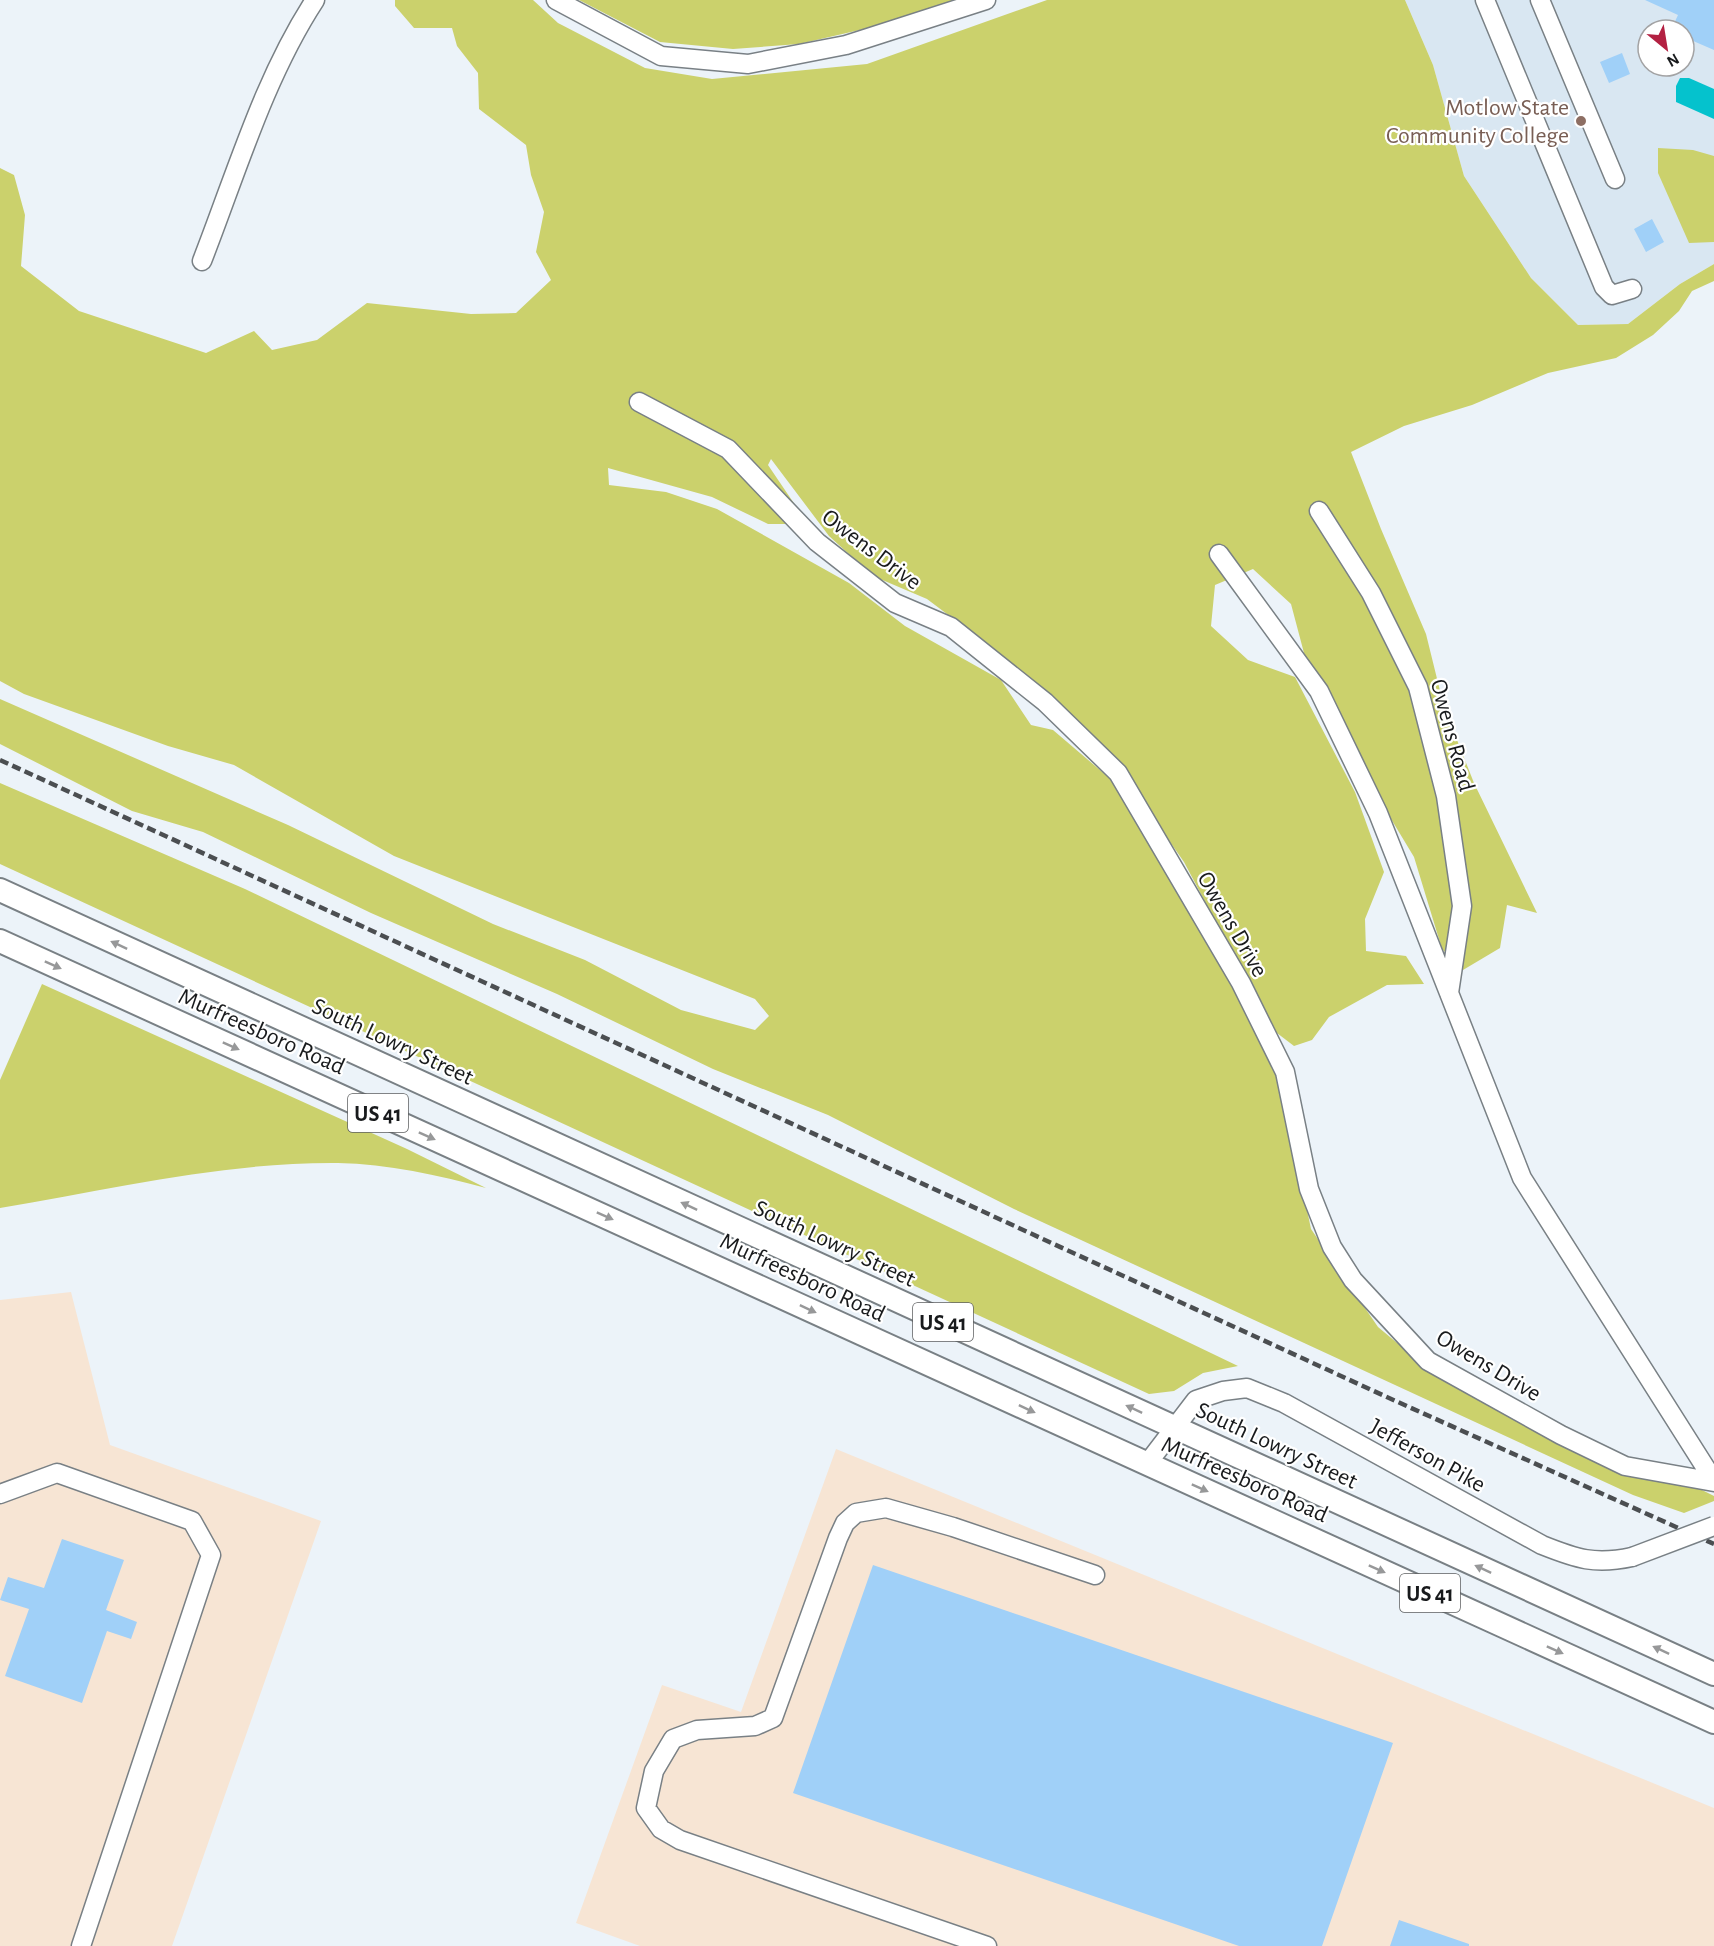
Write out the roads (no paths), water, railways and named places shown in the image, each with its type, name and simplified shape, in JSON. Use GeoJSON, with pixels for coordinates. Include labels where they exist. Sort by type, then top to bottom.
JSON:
{"type":"FeatureCollection","features":[{"type":"Feature","properties":{"kind":"main road","name":"South Lowry Street"},"geometry":{"type":"LineString","coordinates":[[0,890],[1714,1674]]}},
{"type":"Feature","properties":{"kind":"main road","name":"Murfreesboro Road"},"geometry":{"type":"LineString","coordinates":[[4,945],[1714,1722]]}},
{"type":"Feature","properties":{"kind":"street"},"geometry":{"type":"LineString","coordinates":[[202,261],[264,102],[296,29],[315,0]]}},
{"type":"Feature","properties":{"kind":"street"},"geometry":{"type":"LineString","coordinates":[[556,0],[661,56],[748,64],[846,45],[986,0]]}},
{"type":"Feature","properties":{"kind":"street"},"geometry":{"type":"LineString","coordinates":[[1485,0],[1604,287],[1612,296],[1632,289]]}},
{"type":"Feature","properties":{"kind":"street"},"geometry":{"type":"LineString","coordinates":[[1540,0],[1614,179]]}},
{"type":"Feature","properties":{"kind":"street","name":"Owens Drive"},"geometry":{"type":"LineString","coordinates":[[639,402],[728,449],[817,542],[895,603],[951,627],[1045,702],[1118,773],[1241,983],[1285,1072],[1309,1189],[1332,1247],[1353,1280],[1428,1361],[1561,1435],[1625,1466],[1714,1481]]}},
{"type":"Feature","properties":{"kind":"street","name":"Owens Road"},"geometry":{"type":"LineString","coordinates":[[1319,511],[1371,593],[1418,687],[1446,796],[1462,906],[1449,995]]}},
{"type":"Feature","properties":{"kind":"street","name":"Owens Drive"},"geometry":{"type":"LineString","coordinates":[[1219,554],[1319,691],[1378,813],[1522,1178],[1714,1481]]}},
{"type":"Feature","properties":{"kind":"street","name":"Jefferson Pike"},"geometry":{"type":"LineString","coordinates":[[1147,1464],[1196,1400],[1223,1391],[1247,1388],[1284,1403],[1542,1545],[1578,1560],[1607,1563],[1632,1557],[1714,1526]]}},
{"type":"Feature","properties":{"kind":"street"},"geometry":{"type":"LineString","coordinates":[[0,1494],[57,1473],[192,1521],[211,1555],[81,1946]]}},
{"type":"Feature","properties":{"kind":"street"},"geometry":{"type":"LineString","coordinates":[[987,1946],[680,1840],[661,1829],[646,1808],[654,1771],[673,1739],[697,1730],[755,1726],[773,1718],[838,1538],[845,1523],[856,1513],[886,1508],[953,1527],[1095,1575]]}},
{"type":"Feature","properties":{"kind":"water"},"geometry":{"type":"Polygon","coordinates":[[[1680,78],[1689,78],[1714,89],[1714,119],[1676,102],[1676,86],[1680,78]]]}},
{"type":"Feature","properties":{"kind":"railway"},"geometry":{"type":"LineString","coordinates":[[0,760],[1389,1398],[1714,1544]]}},
{"type":"Feature","properties":{"kind":"place","name":"Motlow State Community College"},"geometry":{"type":"Point","coordinates":[1581,121]}}]}
